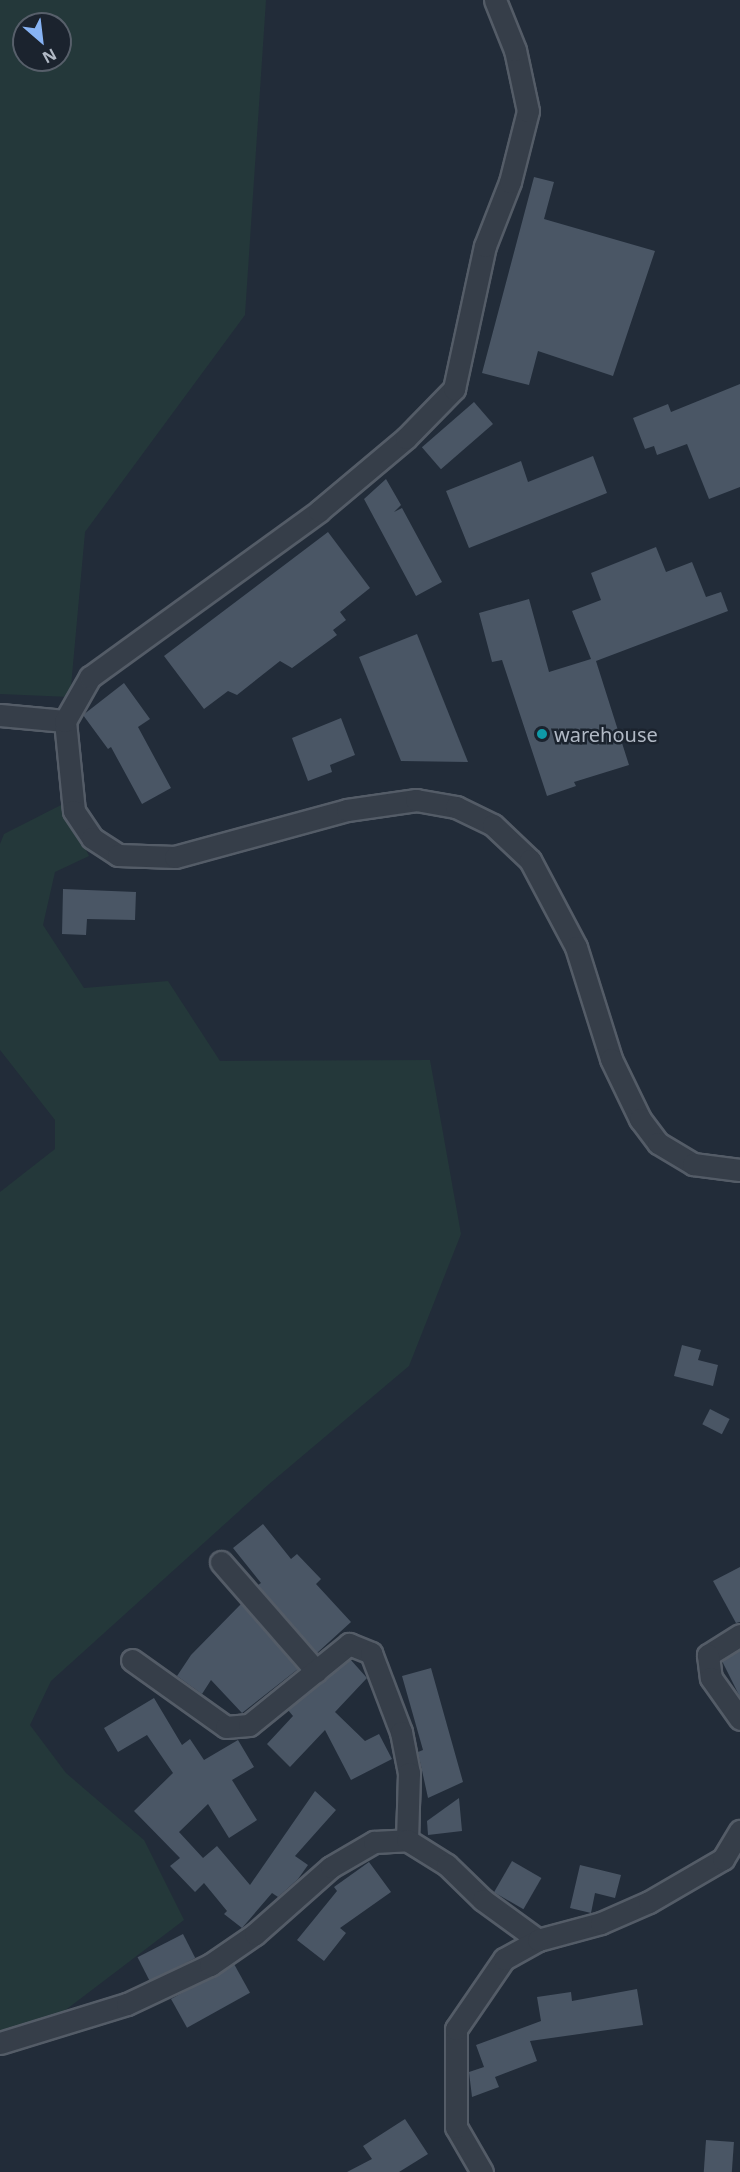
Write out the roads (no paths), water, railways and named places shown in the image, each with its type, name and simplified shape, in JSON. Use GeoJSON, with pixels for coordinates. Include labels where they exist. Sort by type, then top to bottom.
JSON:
{"type":"FeatureCollection","features":[{"type":"Feature","properties":{"kind":"street"},"geometry":{"type":"LineString","coordinates":[[495,0],[515,50],[528,111],[510,182],[485,246],[454,389],[406,438],[320,511],[90,677],[65,721],[74,810],[92,838],[118,855],[175,857],[347,810],[416,801],[456,807],[493,825],[530,860],[576,947],[611,1059],[640,1119],[658,1143],[693,1164],[740,1170]]}},
{"type":"Feature","properties":{"kind":"street"},"geometry":{"type":"LineString","coordinates":[[0,715],[65,721]]}},
{"type":"Feature","properties":{"kind":"street"},"geometry":{"type":"LineString","coordinates":[[221,1562],[316,1671]]}},
{"type":"Feature","properties":{"kind":"street"},"geometry":{"type":"LineString","coordinates":[[740,1635],[708,1655],[711,1678],[740,1719]]}},
{"type":"Feature","properties":{"kind":"street"},"geometry":{"type":"LineString","coordinates":[[132,1660],[226,1727],[249,1725],[348,1644],[371,1653],[389,1694],[405,1753],[410,1817],[407,1840]]}},
{"type":"Feature","properties":{"kind":"street"},"geometry":{"type":"LineString","coordinates":[[482,2172],[456,2127],[456,2029],[504,1959],[538,1940],[620,1915],[732,1863],[740,1831]]}},
{"type":"Feature","properties":{"kind":"street"},"geometry":{"type":"LineString","coordinates":[[0,2043],[127,2004],[210,1965],[255,1934],[331,1868],[374,1842],[407,1840],[447,1865],[483,1900],[538,1940]]}},
{"type":"Feature","properties":{"kind":"place","name":"warehouse"},"geometry":{"type":"Point","coordinates":[542,734]}}]}
